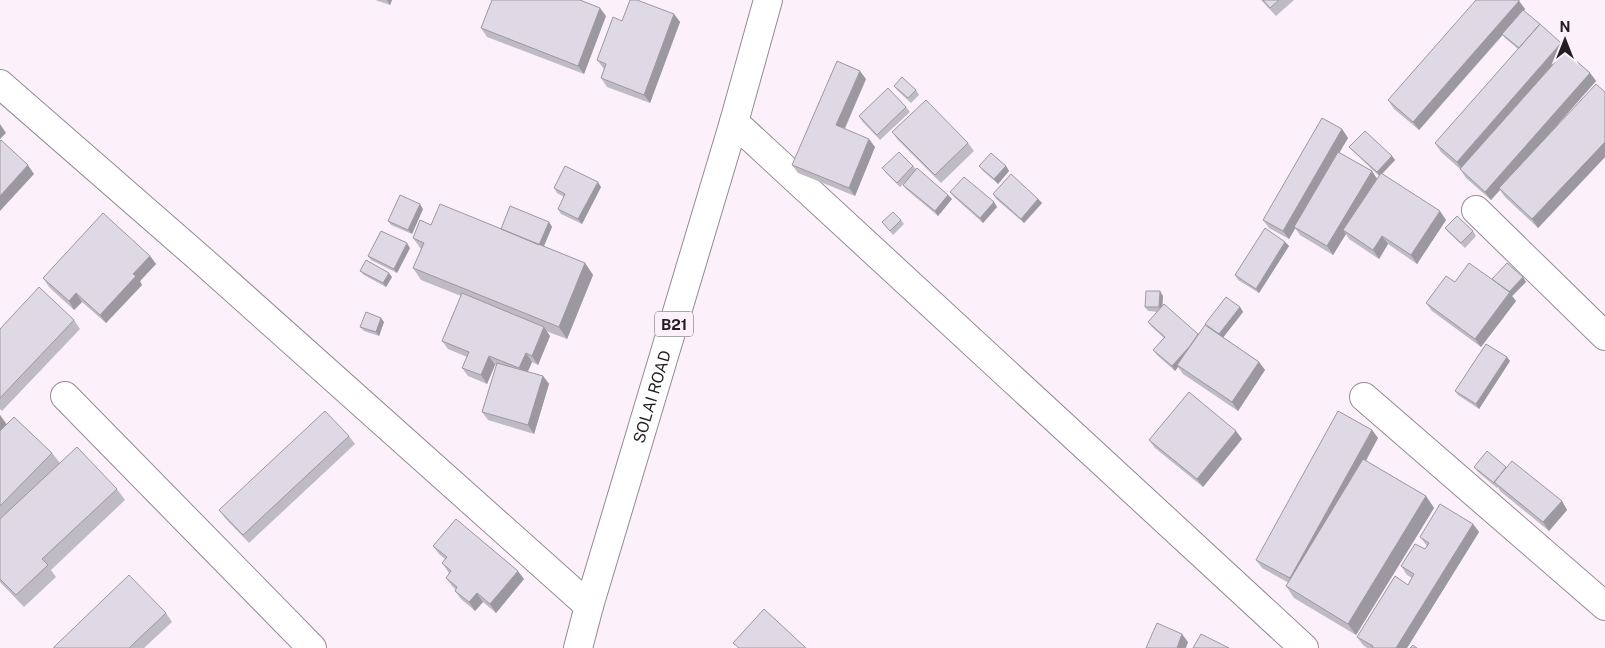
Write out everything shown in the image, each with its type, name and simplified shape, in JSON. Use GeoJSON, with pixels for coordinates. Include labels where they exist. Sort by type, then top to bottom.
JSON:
{"type":"FeatureCollection","features":[{"type":"Feature","properties":{"kind":"main road","name":"SOLAI ROAD"},"geometry":{"type":"LineString","coordinates":[[578,648],[734,122],[768,0]]}},
{"type":"Feature","properties":{"kind":"main road"},"geometry":{"type":"LineString","coordinates":[[0,84],[204,262],[589,606]]}},
{"type":"Feature","properties":{"kind":"main road"},"geometry":{"type":"LineString","coordinates":[[734,122],[1304,648]]}},
{"type":"Feature","properties":{"kind":"main road"},"geometry":{"type":"LineString","coordinates":[[1476,210],[1605,336]]}},
{"type":"Feature","properties":{"kind":"main road"},"geometry":{"type":"LineString","coordinates":[[65,396],[312,648]]}},
{"type":"Feature","properties":{"kind":"main road"},"geometry":{"type":"LineString","coordinates":[[1364,397],[1605,606]]}},
{"type":"Feature","properties":{"kind":"building"},"geometry":{"type":"Polygon","coordinates":[[[492,0],[580,0],[600,8],[578,66],[481,28],[492,0]]]}},
{"type":"Feature","properties":{"kind":"building"},"geometry":{"type":"Polygon","coordinates":[[[630,0],[637,0],[674,14],[644,95],[601,78],[606,64],[597,60],[613,17],[622,21],[630,0]]]}},
{"type":"Feature","properties":{"kind":"building"},"geometry":{"type":"Polygon","coordinates":[[[1263,0],[1279,0],[1270,8],[1263,0]]]}},
{"type":"Feature","properties":{"kind":"building"},"geometry":{"type":"Polygon","coordinates":[[[1476,0],[1519,1],[1413,122],[1388,100],[1476,0]]]}},
{"type":"Feature","properties":{"kind":"building"},"geometry":{"type":"Polygon","coordinates":[[[1523,10],[1540,24],[1519,48],[1502,34],[1523,10]]]}},
{"type":"Feature","properties":{"kind":"building"},"geometry":{"type":"Polygon","coordinates":[[[1540,24],[1561,43],[1457,162],[1435,143],[1540,24]]]}},
{"type":"Feature","properties":{"kind":"building"},"geometry":{"type":"Polygon","coordinates":[[[1565,51],[1590,73],[1485,192],[1460,169],[1565,51]]]}},
{"type":"Feature","properties":{"kind":"building"},"geometry":{"type":"Polygon","coordinates":[[[837,61],[860,71],[836,125],[869,139],[849,188],[792,165],[837,61]]]}},
{"type":"Feature","properties":{"kind":"building"},"geometry":{"type":"Polygon","coordinates":[[[902,77],[916,90],[908,98],[894,86],[902,77]]]}},
{"type":"Feature","properties":{"kind":"building"},"geometry":{"type":"Polygon","coordinates":[[[1596,84],[1605,92],[1605,142],[1532,219],[1499,188],[1596,84]]]}},
{"type":"Feature","properties":{"kind":"building"},"geometry":{"type":"Polygon","coordinates":[[[888,88],[906,107],[877,135],[859,116],[888,88]]]}},
{"type":"Feature","properties":{"kind":"building"},"geometry":{"type":"Polygon","coordinates":[[[926,100],[968,143],[935,175],[892,132],[926,100]]]}},
{"type":"Feature","properties":{"kind":"building"},"geometry":{"type":"Polygon","coordinates":[[[1322,118],[1342,129],[1283,231],[1263,220],[1322,118]]]}},
{"type":"Feature","properties":{"kind":"building"},"geometry":{"type":"Polygon","coordinates":[[[1365,131],[1392,156],[1377,172],[1349,147],[1365,131]]]}},
{"type":"Feature","properties":{"kind":"building"},"geometry":{"type":"Polygon","coordinates":[[[0,141],[28,165],[0,196],[0,141]]]}},
{"type":"Feature","properties":{"kind":"building"},"geometry":{"type":"Polygon","coordinates":[[[899,152],[913,166],[897,183],[882,168],[899,152]]]}},
{"type":"Feature","properties":{"kind":"building"},"geometry":{"type":"Polygon","coordinates":[[[1338,152],[1372,171],[1327,246],[1294,227],[1338,152]]]}},
{"type":"Feature","properties":{"kind":"building"},"geometry":{"type":"Polygon","coordinates":[[[991,153],[1006,166],[994,179],[979,166],[991,153]]]}},
{"type":"Feature","properties":{"kind":"building"},"geometry":{"type":"Polygon","coordinates":[[[565,166],[598,182],[578,219],[558,209],[565,194],[554,188],[565,166]]]}},
{"type":"Feature","properties":{"kind":"building"},"geometry":{"type":"Polygon","coordinates":[[[917,168],[948,195],[935,211],[903,185],[917,168]]]}},
{"type":"Feature","properties":{"kind":"building"},"geometry":{"type":"Polygon","coordinates":[[[1381,173],[1440,211],[1411,255],[1382,236],[1373,250],[1343,230],[1381,173]]]}},
{"type":"Feature","properties":{"kind":"building"},"geometry":{"type":"Polygon","coordinates":[[[1011,174],[1038,199],[1021,219],[993,194],[1011,174]]]}},
{"type":"Feature","properties":{"kind":"building"},"geometry":{"type":"Polygon","coordinates":[[[964,177],[994,202],[980,218],[950,192],[964,177]]]}},
{"type":"Feature","properties":{"kind":"building"},"geometry":{"type":"Polygon","coordinates":[[[400,195],[420,204],[408,230],[388,221],[400,195]]]}},
{"type":"Feature","properties":{"kind":"building"},"geometry":{"type":"Polygon","coordinates":[[[440,204],[585,263],[559,327],[413,268],[424,243],[413,238],[420,220],[431,225],[440,204]]]}},
{"type":"Feature","properties":{"kind":"building"},"geometry":{"type":"Polygon","coordinates":[[[510,206],[549,222],[539,245],[501,229],[510,206]]]}},
{"type":"Feature","properties":{"kind":"building"},"geometry":{"type":"Polygon","coordinates":[[[893,212],[901,220],[890,231],[882,222],[893,212]]]}},
{"type":"Feature","properties":{"kind":"building"},"geometry":{"type":"Polygon","coordinates":[[[103,213],[150,256],[133,274],[136,276],[100,315],[76,293],[69,301],[43,278],[103,213]]]}},
{"type":"Feature","properties":{"kind":"building"},"geometry":{"type":"Polygon","coordinates":[[[1457,216],[1473,231],[1461,243],[1445,228],[1457,216]]]}},
{"type":"Feature","properties":{"kind":"building"},"geometry":{"type":"Polygon","coordinates":[[[1265,228],[1285,242],[1256,289],[1235,275],[1265,228]]]}},
{"type":"Feature","properties":{"kind":"building"},"geometry":{"type":"Polygon","coordinates":[[[381,231],[407,243],[394,269],[368,256],[381,231]]]}},
{"type":"Feature","properties":{"kind":"building"},"geometry":{"type":"Polygon","coordinates":[[[366,260],[389,273],[383,283],[360,271],[366,260]]]}},
{"type":"Feature","properties":{"kind":"building"},"geometry":{"type":"Polygon","coordinates":[[[1469,263],[1510,292],[1475,339],[1426,303],[1446,276],[1455,282],[1469,263]]]}},
{"type":"Feature","properties":{"kind":"building"},"geometry":{"type":"Polygon","coordinates":[[[1507,263],[1523,277],[1509,292],[1492,279],[1507,263]]]}},
{"type":"Feature","properties":{"kind":"building"},"geometry":{"type":"Polygon","coordinates":[[[39,287],[74,320],[0,398],[0,329],[39,287]]]}},
{"type":"Feature","properties":{"kind":"building"},"geometry":{"type":"Polygon","coordinates":[[[1146,291],[1160,291],[1159,307],[1145,307],[1146,291]]]}},
{"type":"Feature","properties":{"kind":"building"},"geometry":{"type":"Polygon","coordinates":[[[462,293],[544,327],[532,356],[526,353],[519,368],[489,356],[481,375],[462,368],[469,352],[442,341],[462,293]]]}},
{"type":"Feature","properties":{"kind":"building"},"geometry":{"type":"Polygon","coordinates":[[[1226,297],[1240,307],[1219,334],[1205,324],[1226,297]]]}},
{"type":"Feature","properties":{"kind":"building"},"geometry":{"type":"Polygon","coordinates":[[[1164,304],[1198,334],[1172,366],[1153,350],[1165,337],[1148,322],[1164,304]]]}},
{"type":"Feature","properties":{"kind":"building"},"geometry":{"type":"Polygon","coordinates":[[[366,312],[381,318],[376,332],[360,327],[366,312]]]}},
{"type":"Feature","properties":{"kind":"building"},"geometry":{"type":"Polygon","coordinates":[[[1205,325],[1259,362],[1232,402],[1177,365],[1205,325]]]}},
{"type":"Feature","properties":{"kind":"building"},"geometry":{"type":"Polygon","coordinates":[[[1486,344],[1507,357],[1476,404],[1455,391],[1486,344]]]}},
{"type":"Feature","properties":{"kind":"building"},"geometry":{"type":"Polygon","coordinates":[[[497,363],[543,376],[528,425],[482,412],[497,363]]]}},
{"type":"Feature","properties":{"kind":"building"},"geometry":{"type":"Polygon","coordinates":[[[1189,392],[1236,431],[1197,479],[1149,440],[1189,392]]]}},
{"type":"Feature","properties":{"kind":"building"},"geometry":{"type":"Polygon","coordinates":[[[325,411],[349,436],[243,535],[219,510],[325,411]]]}},
{"type":"Feature","properties":{"kind":"building"},"geometry":{"type":"Polygon","coordinates":[[[1338,411],[1372,430],[1290,578],[1256,560],[1338,411]]]}},
{"type":"Feature","properties":{"kind":"building"},"geometry":{"type":"Polygon","coordinates":[[[14,417],[52,453],[0,506],[0,431],[14,417]]]}},
{"type":"Feature","properties":{"kind":"building"},"geometry":{"type":"Polygon","coordinates":[[[77,447],[117,489],[42,559],[48,565],[16,595],[0,579],[0,519],[77,447]]]}},
{"type":"Feature","properties":{"kind":"building"},"geometry":{"type":"Polygon","coordinates":[[[1487,451],[1506,467],[1494,483],[1474,467],[1487,451]]]}},
{"type":"Feature","properties":{"kind":"building"},"geometry":{"type":"Polygon","coordinates":[[[1363,459],[1426,496],[1348,624],[1286,586],[1363,459]]]}},
{"type":"Feature","properties":{"kind":"building"},"geometry":{"type":"Polygon","coordinates":[[[1512,461],[1562,501],[1543,522],[1494,482],[1512,461]]]}},
{"type":"Feature","properties":{"kind":"building"},"geometry":{"type":"Polygon","coordinates":[[[1440,504],[1473,524],[1396,648],[1372,648],[1373,646],[1357,637],[1395,576],[1408,585],[1414,574],[1401,566],[1415,544],[1425,549],[1429,543],[1420,537],[1440,504]]]}},
{"type":"Feature","properties":{"kind":"building"},"geometry":{"type":"Polygon","coordinates":[[[456,519],[518,571],[490,604],[477,593],[469,602],[455,591],[457,587],[446,578],[451,571],[442,563],[447,557],[433,546],[456,519]]]}},
{"type":"Feature","properties":{"kind":"building"},"geometry":{"type":"Polygon","coordinates":[[[129,575],[166,613],[129,648],[54,648],[54,647],[129,575]]]}},
{"type":"Feature","properties":{"kind":"building"},"geometry":{"type":"Polygon","coordinates":[[[764,609],[806,648],[739,648],[733,643],[764,609]]]}},
{"type":"Feature","properties":{"kind":"building"},"geometry":{"type":"Polygon","coordinates":[[[1157,623],[1182,634],[1177,648],[1146,648],[1157,623]]]}},
{"type":"Feature","properties":{"kind":"building"},"geometry":{"type":"Polygon","coordinates":[[[1201,634],[1229,648],[1193,648],[1201,634]]]}}]}
